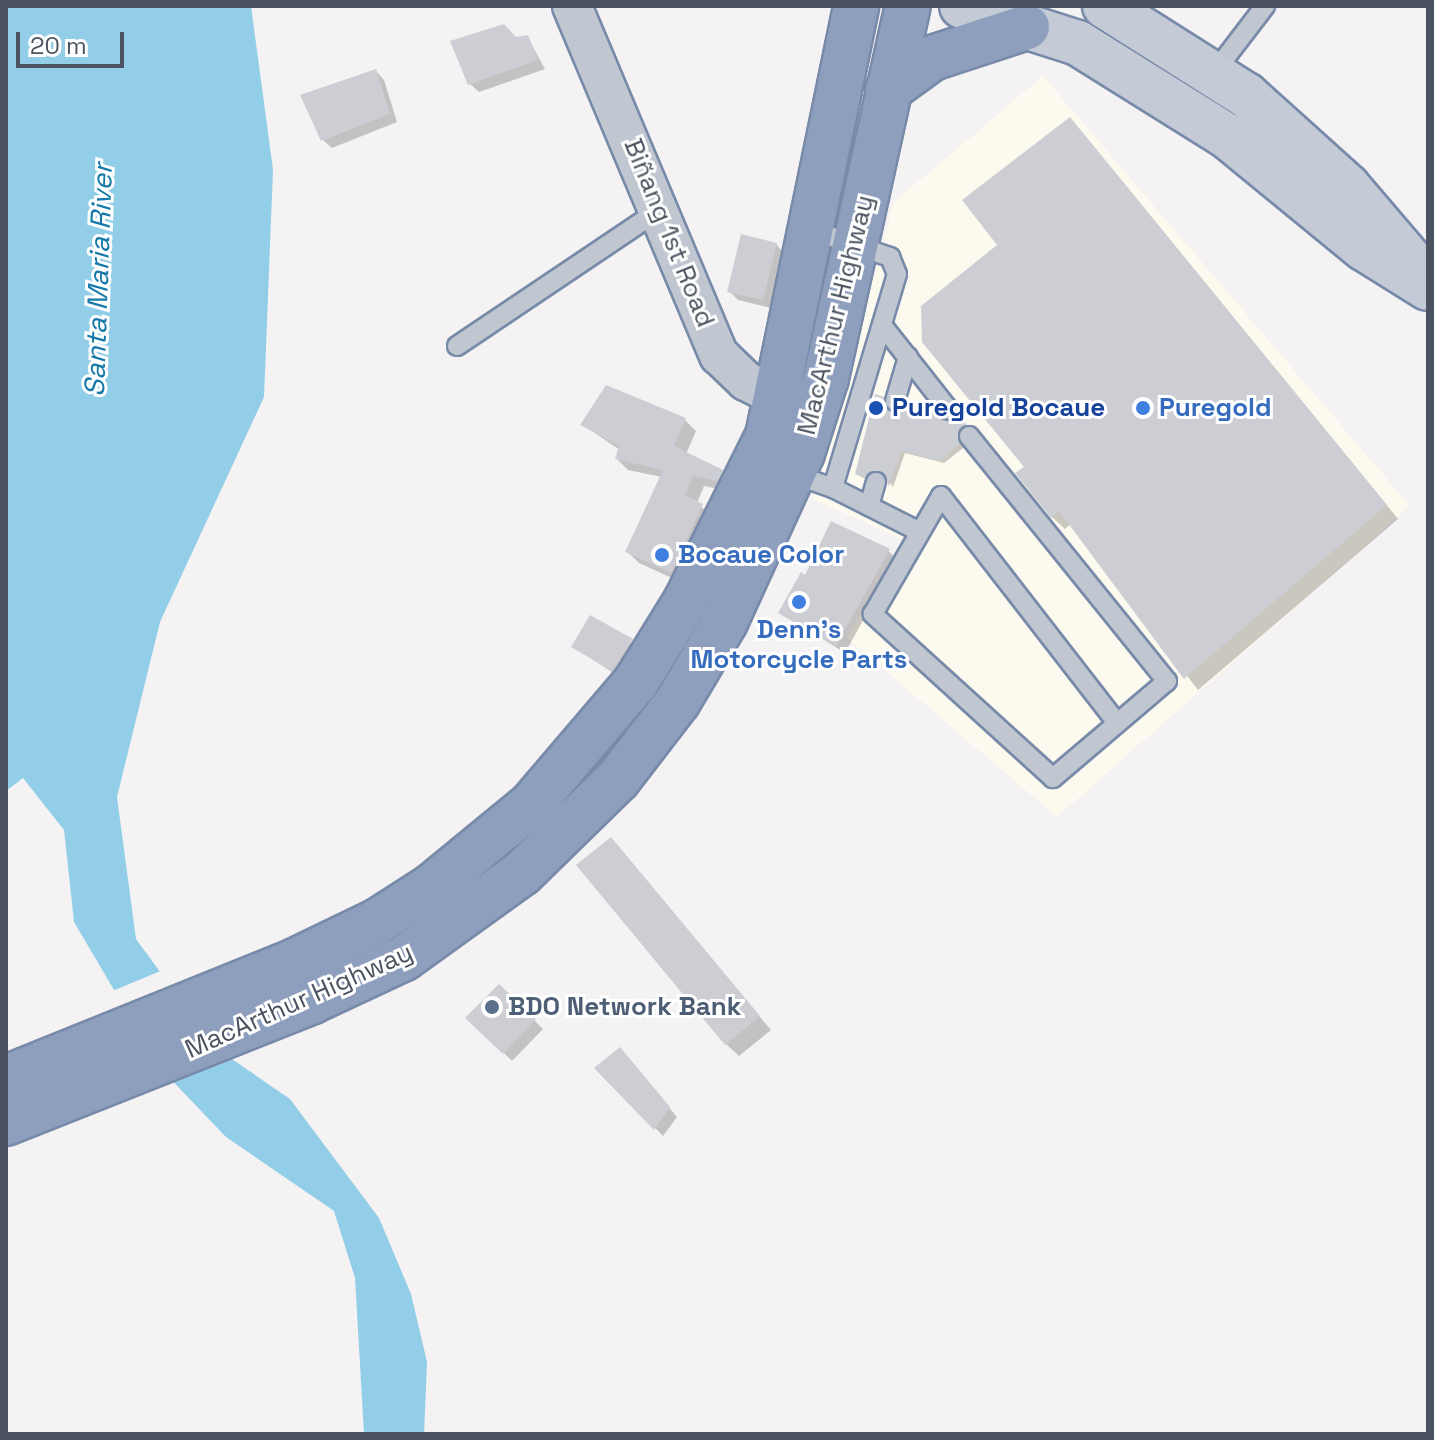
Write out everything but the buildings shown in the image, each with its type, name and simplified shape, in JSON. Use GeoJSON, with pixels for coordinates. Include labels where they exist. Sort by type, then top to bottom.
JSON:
{"type":"FeatureCollection","features":[{"type":"Feature","properties":{"kind":"highway","name":"MacArthur Highway"},"geometry":{"type":"LineString","coordinates":[[6,1123],[74,1099],[312,1001],[404,958],[510,882],[618,779],[678,701],[725,622],[795,475],[797,407],[812,230],[856,6]]}},
{"type":"Feature","properties":{"kind":"highway","name":"MacArthur Highway"},"geometry":{"type":"LineString","coordinates":[[797,407],[855,242],[908,6]]}},
{"type":"Feature","properties":{"kind":"highway"},"geometry":{"type":"LineString","coordinates":[[888,90],[932,58],[1027,27]]}},
{"type":"Feature","properties":{"kind":"highway","name":"MacArthur Highway"},"geometry":{"type":"LineString","coordinates":[[6,1078],[295,961],[378,921],[431,887],[531,805],[580,753],[636,682],[678,615],[795,475]]}},
{"type":"Feature","properties":{"kind":"main road"},"geometry":{"type":"LineString","coordinates":[[962,6],[1078,43],[1227,136],[1364,248],[1428,288]]}},
{"type":"Feature","properties":{"kind":"main road"},"geometry":{"type":"LineString","coordinates":[[1105,6],[1246,95],[1347,186],[1428,281]]}},
{"type":"Feature","properties":{"kind":"street","name":"Biñang 1st Road"},"geometry":{"type":"LineString","coordinates":[[572,6],[661,209],[719,355],[730,369],[797,407]]}},
{"type":"Feature","properties":{"kind":"lane"},"geometry":{"type":"LineString","coordinates":[[1213,74],[1265,6]]}},
{"type":"Feature","properties":{"kind":"lane"},"geometry":{"type":"LineString","coordinates":[[457,346],[661,209]]}},
{"type":"Feature","properties":{"kind":"lane"},"geometry":{"type":"LineString","coordinates":[[812,230],[855,242],[890,257],[897,274],[882,325],[795,475],[869,506],[920,532]]}},
{"type":"Feature","properties":{"kind":"lane"},"geometry":{"type":"LineString","coordinates":[[882,325],[949,410]]}},
{"type":"Feature","properties":{"kind":"lane"},"geometry":{"type":"LineString","coordinates":[[895,401],[908,357]]}},
{"type":"Feature","properties":{"kind":"lane"},"geometry":{"type":"LineString","coordinates":[[969,436],[1167,681],[1053,778],[873,614],[941,496],[1116,722]]}},
{"type":"Feature","properties":{"kind":"lane"},"geometry":{"type":"LineString","coordinates":[[869,506],[876,482]]}},
{"type":"Feature","properties":{"kind":"shaded area"},"geometry":{"type":"Polygon","coordinates":[[[1043,76],[1410,506],[1057,817],[847,638],[903,540],[813,499],[894,202],[1043,76]]]}},
{"type":"Feature","properties":{"kind":"water","name":"Santa Maria River"},"geometry":{"type":"Polygon","coordinates":[[[6,6],[251,6],[273,170],[264,397],[160,622],[117,797],[136,939],[216,1048],[290,1099],[379,1218],[411,1294],[427,1362],[424,1434],[364,1434],[355,1278],[334,1211],[226,1137],[160,1068],[74,922],[64,830],[23,778],[6,791],[6,6]]]}},
{"type":"Feature","properties":{"kind":"pier"},"geometry":{"type":"Polygon","coordinates":[[[163,970],[218,1045],[234,1056],[169,1083],[110,992],[163,970]]]}},
{"type":"Feature","properties":{"kind":"place","name":"Puregold Bocaue"},"geometry":{"type":"Point","coordinates":[876,408]}},
{"type":"Feature","properties":{"kind":"place","name":"Puregold"},"geometry":{"type":"Point","coordinates":[1143,408]}},
{"type":"Feature","properties":{"kind":"place","name":"Bocaue Color"},"geometry":{"type":"Point","coordinates":[662,555]}},
{"type":"Feature","properties":{"kind":"place","name":"Denn's Motorcycle Parts"},"geometry":{"type":"Point","coordinates":[799,602]}},
{"type":"Feature","properties":{"kind":"place","name":"BDO Network Bank"},"geometry":{"type":"Point","coordinates":[492,1007]}}]}
